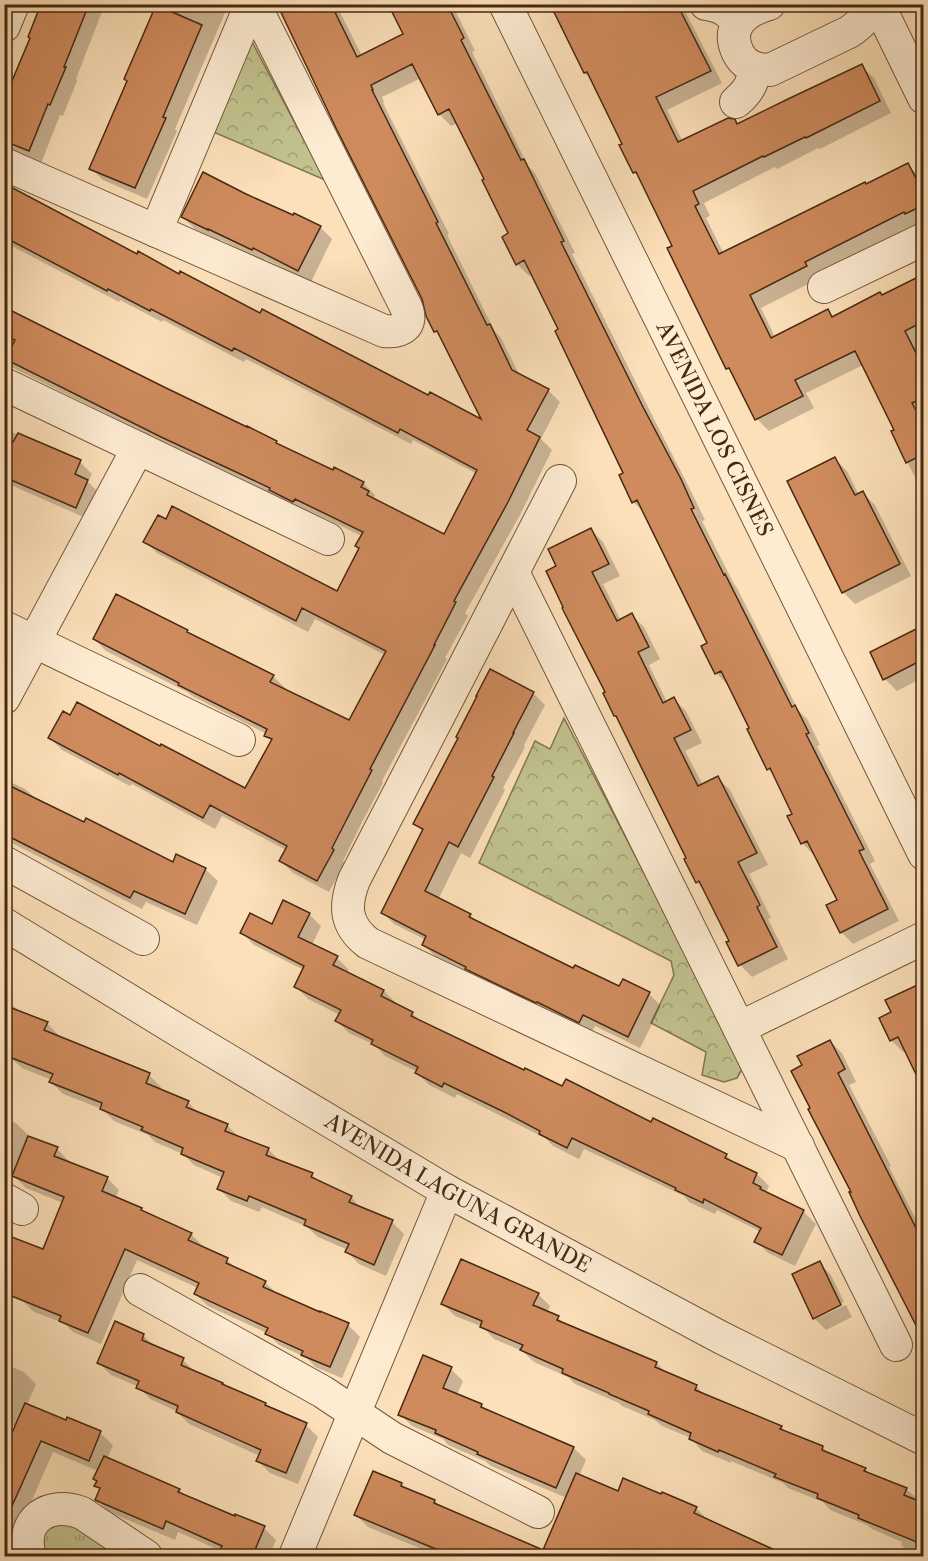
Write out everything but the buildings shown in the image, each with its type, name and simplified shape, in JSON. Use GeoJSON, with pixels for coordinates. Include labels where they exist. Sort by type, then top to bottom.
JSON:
{"type":"FeatureCollection","features":[{"type":"Feature","properties":{"kind":"street"},"geometry":{"type":"LineString","coordinates":[[4,26],[13,4]]}},
{"type":"Feature","properties":{"kind":"street"},"geometry":{"type":"LineString","coordinates":[[4,164],[384,331],[398,331],[405,327],[408,321],[406,307],[252,4]]}},
{"type":"Feature","properties":{"kind":"street"},"geometry":{"type":"LineString","coordinates":[[156,231],[252,4]]}},
{"type":"Feature","properties":{"kind":"street","name":"AVENIDA LOS CISNES"},"geometry":{"type":"LineString","coordinates":[[505,4],[924,854]]}},
{"type":"Feature","properties":{"kind":"street"},"geometry":{"type":"LineString","coordinates":[[769,4],[744,16],[735,29],[734,43],[741,58],[755,69],[770,70],[849,32],[866,17],[873,4]]}},
{"type":"Feature","properties":{"kind":"street"},"geometry":{"type":"LineString","coordinates":[[878,4],[924,98]]}},
{"type":"Feature","properties":{"kind":"street"},"geometry":{"type":"LineString","coordinates":[[702,5],[724,9],[738,23]]}},
{"type":"Feature","properties":{"kind":"street"},"geometry":{"type":"LineString","coordinates":[[736,102],[749,89],[755,69]]}},
{"type":"Feature","properties":{"kind":"street"},"geometry":{"type":"LineString","coordinates":[[824,287],[924,239]]}},
{"type":"Feature","properties":{"kind":"street"},"geometry":{"type":"LineString","coordinates":[[4,384],[328,539]]}},
{"type":"Feature","properties":{"kind":"street"},"geometry":{"type":"LineString","coordinates":[[4,698],[138,448]]}},
{"type":"Feature","properties":{"kind":"street"},"geometry":{"type":"LineString","coordinates":[[560,481],[354,880],[347,907],[349,920],[360,937],[368,943],[798,1146]]}},
{"type":"Feature","properties":{"kind":"street"},"geometry":{"type":"LineString","coordinates":[[513,572],[896,1345]]}},
{"type":"Feature","properties":{"kind":"street"},"geometry":{"type":"LineString","coordinates":[[4,627],[239,740]]}},
{"type":"Feature","properties":{"kind":"street"},"geometry":{"type":"LineString","coordinates":[[4,862],[143,939]]}},
{"type":"Feature","properties":{"kind":"street","name":"AVENIDA LAGUNA GRANDE"},"geometry":{"type":"LineString","coordinates":[[4,924],[447,1191],[720,1337],[924,1440]]}},
{"type":"Feature","properties":{"kind":"street"},"geometry":{"type":"LineString","coordinates":[[739,1028],[924,938]]}},
{"type":"Feature","properties":{"kind":"street"},"geometry":{"type":"LineString","coordinates":[[723,1111],[737,1104],[748,1094],[755,1080],[758,1064]]}},
{"type":"Feature","properties":{"kind":"street"},"geometry":{"type":"LineString","coordinates":[[295,1557],[447,1191]]}},
{"type":"Feature","properties":{"kind":"street"},"geometry":{"type":"LineString","coordinates":[[140,1290],[323,1392],[392,1438],[538,1512]]}},
{"type":"Feature","properties":{"kind":"street"},"geometry":{"type":"LineString","coordinates":[[30,1557],[27,1537],[30,1526],[43,1514],[61,1508],[82,1513],[146,1557]]}},
{"type":"Feature","properties":{"kind":"green space"},"geometry":{"type":"Polygon","coordinates":[[[251,40],[325,180],[209,130],[251,40]]]}},
{"type":"Feature","properties":{"kind":"green space"},"geometry":{"type":"Polygon","coordinates":[[[564,718],[744,1066],[737,1078],[724,1082],[702,1075],[706,1052],[651,1023],[674,975],[671,961],[479,863],[535,741],[550,749],[564,718]]]}},
{"type":"Feature","properties":{"kind":"green space"},"geometry":{"type":"Polygon","coordinates":[[[72,1522],[130,1556],[40,1556],[46,1523],[72,1522]]]}}]}
